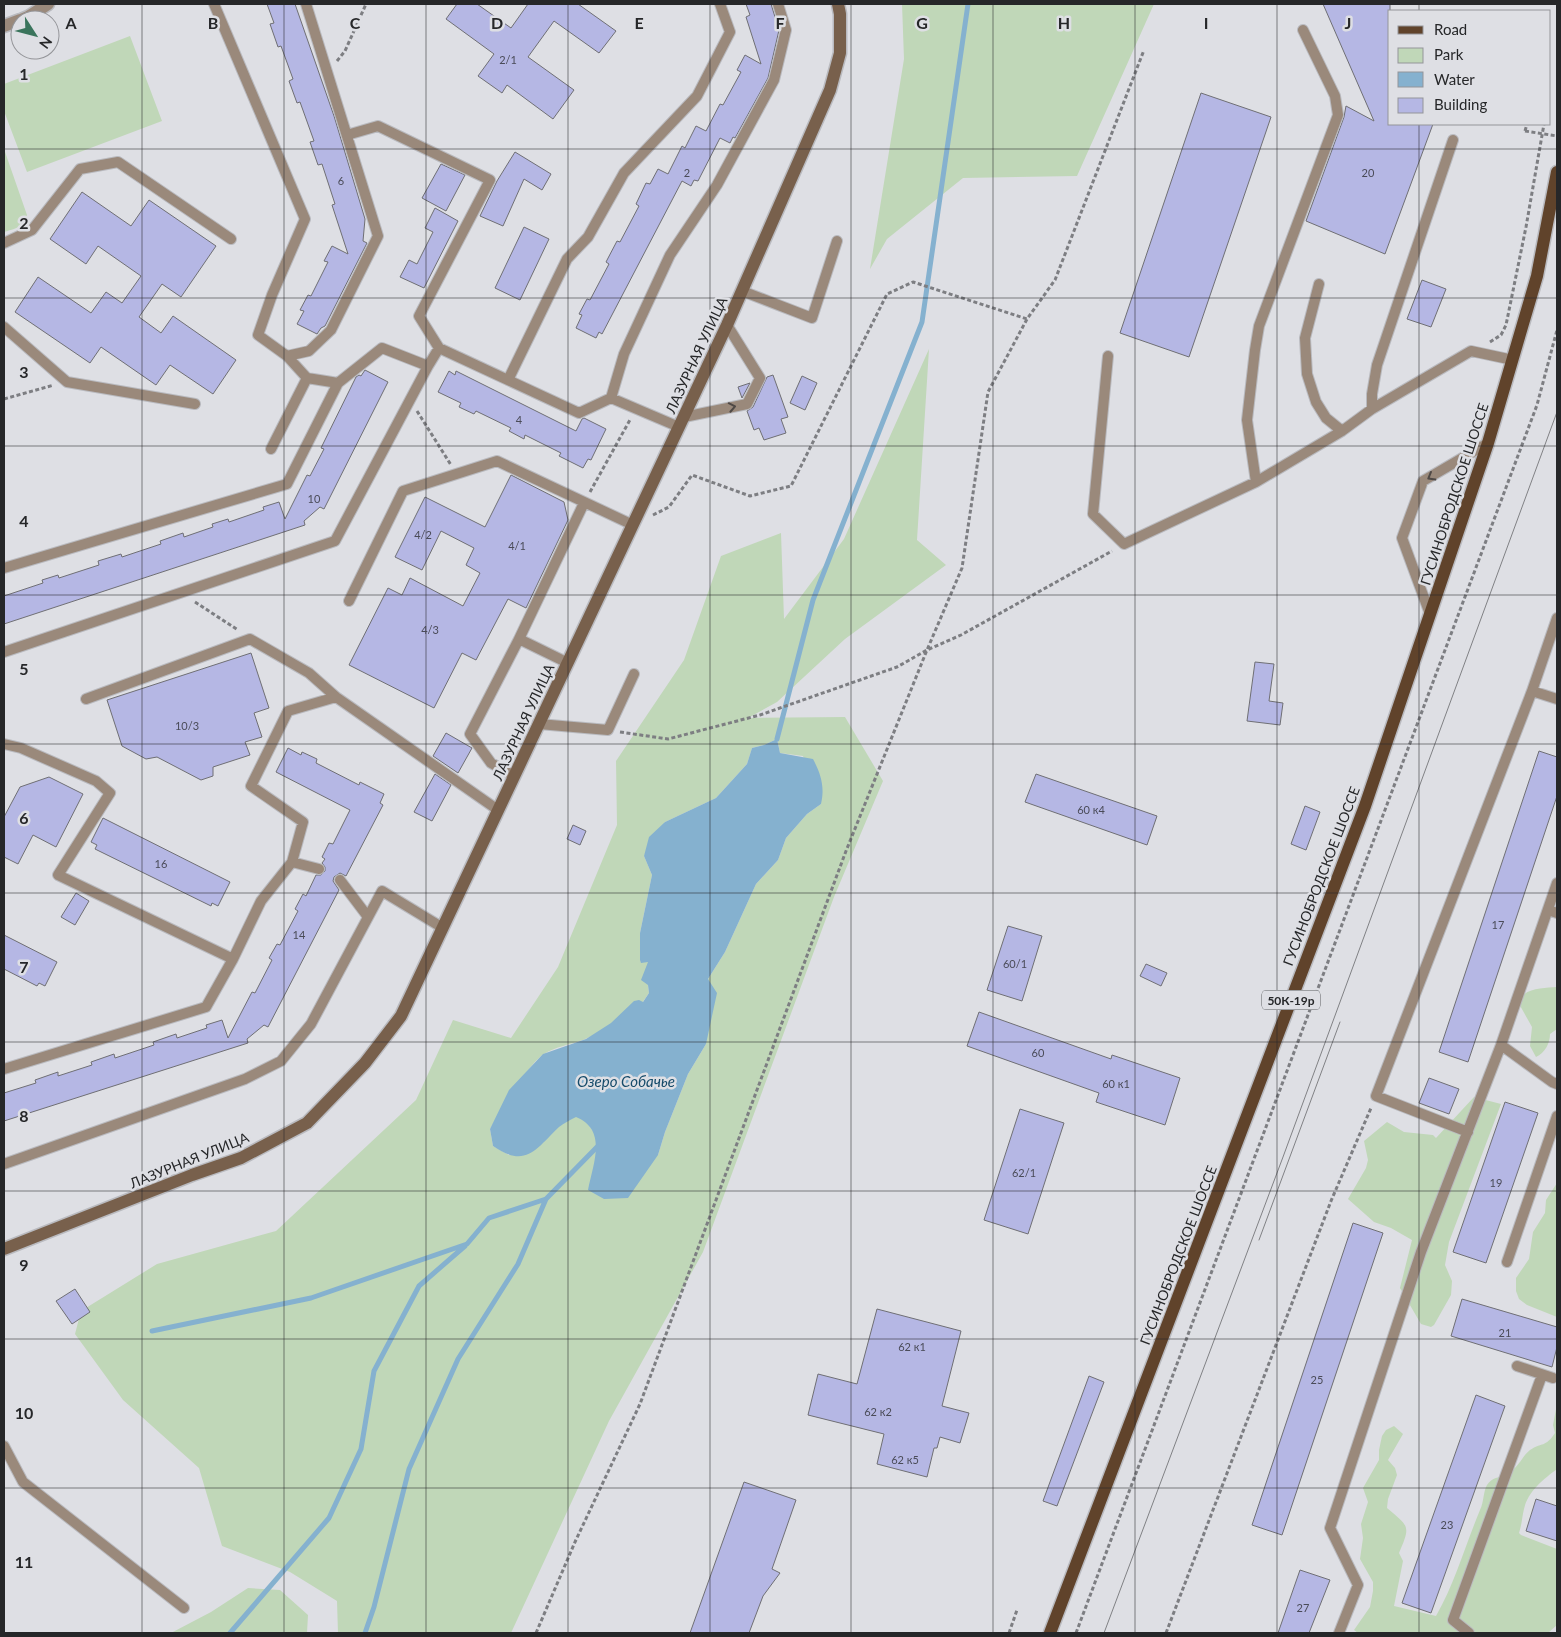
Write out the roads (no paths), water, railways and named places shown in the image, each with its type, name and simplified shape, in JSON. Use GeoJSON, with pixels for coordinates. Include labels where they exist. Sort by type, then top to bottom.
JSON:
{"type":"FeatureCollection","features":[{"type":"Feature","properties":{"kind":"main road","name":"ГУСИНОБРОДСКОЕ ШОССЕ"},"geometry":{"type":"LineString","coordinates":[[1050,1633],[1365,806],[1488,443],[1537,276],[1557,172]]}},
{"type":"Feature","properties":{"kind":"street","name":"ЛАЗУРНАЯ УЛИЦА"},"geometry":{"type":"LineString","coordinates":[[4,1249],[192,1175],[241,1158],[307,1123],[365,1063],[401,1016],[727,325],[830,90],[840,53],[840,14],[838,4]]}},
{"type":"Feature","properties":{"kind":"lane"},"geometry":{"type":"LineString","coordinates":[[214,4],[305,219],[272,295],[258,335],[287,356],[307,378],[338,384]]}},
{"type":"Feature","properties":{"kind":"lane"},"geometry":{"type":"LineString","coordinates":[[287,356],[309,351],[331,330],[378,236],[306,4]]}},
{"type":"Feature","properties":{"kind":"lane"},"geometry":{"type":"LineString","coordinates":[[508,380],[566,258],[588,237],[624,174],[697,96],[730,32],[720,4]]}},
{"type":"Feature","properties":{"kind":"lane"},"geometry":{"type":"LineString","coordinates":[[611,398],[624,354],[670,255],[717,185],[774,80],[786,30],[778,4]]}},
{"type":"Feature","properties":{"kind":"lane"},"geometry":{"type":"LineString","coordinates":[[1256,482],[1247,420],[1259,326],[1338,115],[1335,96],[1302,30]]}},
{"type":"Feature","properties":{"kind":"lane"},"geometry":{"type":"LineString","coordinates":[[347,135],[378,126],[490,180],[419,316],[439,348],[579,412],[611,398],[681,422],[747,404],[760,378],[727,325]]}},
{"type":"Feature","properties":{"kind":"lane"},"geometry":{"type":"LineString","coordinates":[[1372,409],[1372,394],[1377,366],[1453,140]]}},
{"type":"Feature","properties":{"kind":"lane"},"geometry":{"type":"LineString","coordinates":[[4,243],[32,230],[80,169],[118,162],[230,239]]}},
{"type":"Feature","properties":{"kind":"lane"},"geometry":{"type":"LineString","coordinates":[[742,291],[812,318],[837,241]]}},
{"type":"Feature","properties":{"kind":"lane"},"geometry":{"type":"LineString","coordinates":[[1319,284],[1305,338],[1308,374],[1316,402],[1326,418],[1342,431]]}},
{"type":"Feature","properties":{"kind":"lane"},"geometry":{"type":"LineString","coordinates":[[4,328],[67,382],[195,404]]}},
{"type":"Feature","properties":{"kind":"lane"},"geometry":{"type":"LineString","coordinates":[[4,568],[287,484],[338,384],[382,348],[428,366]]}},
{"type":"Feature","properties":{"kind":"lane"},"geometry":{"type":"LineString","coordinates":[[4,652],[335,540],[439,348]]}},
{"type":"Feature","properties":{"kind":"lane"},"geometry":{"type":"LineString","coordinates":[[1108,356],[1093,514],[1124,544],[1256,482],[1342,431],[1372,409],[1471,352],[1513,360]]}},
{"type":"Feature","properties":{"kind":"lane"},"geometry":{"type":"LineString","coordinates":[[271,449],[307,378]]}},
{"type":"Feature","properties":{"kind":"lane"},"geometry":{"type":"LineString","coordinates":[[1430,614],[1402,538],[1423,481],[1488,443]]}},
{"type":"Feature","properties":{"kind":"lane"},"geometry":{"type":"LineString","coordinates":[[349,600],[403,491],[497,461],[633,525]]}},
{"type":"Feature","properties":{"kind":"lane"},"geometry":{"type":"LineString","coordinates":[[514,776],[491,763],[470,734],[519,639],[584,503]]}},
{"type":"Feature","properties":{"kind":"lane"},"geometry":{"type":"LineString","coordinates":[[1468,1132],[1376,1096],[1532,690],[1557,618]]}},
{"type":"Feature","properties":{"kind":"lane"},"geometry":{"type":"LineString","coordinates":[[86,699],[250,639],[309,673],[336,697],[498,810]]}},
{"type":"Feature","properties":{"kind":"lane"},"geometry":{"type":"LineString","coordinates":[[519,639],[568,663]]}},
{"type":"Feature","properties":{"kind":"lane"},"geometry":{"type":"LineString","coordinates":[[539,724],[608,730],[634,674]]}},
{"type":"Feature","properties":{"kind":"lane"},"geometry":{"type":"LineString","coordinates":[[1532,690],[1557,699]]}},
{"type":"Feature","properties":{"kind":"lane"},"geometry":{"type":"LineString","coordinates":[[4,1069],[206,1007],[233,959],[261,901],[292,862],[303,822],[251,786],[288,711],[336,697]]}},
{"type":"Feature","properties":{"kind":"lane"},"geometry":{"type":"LineString","coordinates":[[4,744],[21,748],[96,781],[110,793],[58,875],[233,959]]}},
{"type":"Feature","properties":{"kind":"lane"},"geometry":{"type":"LineString","coordinates":[[292,862],[319,869]]}},
{"type":"Feature","properties":{"kind":"lane"},"geometry":{"type":"LineString","coordinates":[[340,880],[368,918]]}},
{"type":"Feature","properties":{"kind":"lane"},"geometry":{"type":"LineString","coordinates":[[1339,1633],[1358,1586],[1330,1528],[1421,1252],[1552,911],[1557,883]]}},
{"type":"Feature","properties":{"kind":"lane"},"geometry":{"type":"LineString","coordinates":[[4,1164],[245,1079],[281,1061],[311,1024],[382,891],[443,928]]}},
{"type":"Feature","properties":{"kind":"lane"},"geometry":{"type":"LineString","coordinates":[[1501,1045],[1557,1084]]}},
{"type":"Feature","properties":{"kind":"lane"},"geometry":{"type":"LineString","coordinates":[[1507,1262],[1557,1116]]}},
{"type":"Feature","properties":{"kind":"lane"},"geometry":{"type":"LineString","coordinates":[[1516,1366],[1553,1378]]}},
{"type":"Feature","properties":{"kind":"lane"},"geometry":{"type":"LineString","coordinates":[[1469,1633],[1453,1620],[1542,1374]]}},
{"type":"Feature","properties":{"kind":"lane"},"geometry":{"type":"LineString","coordinates":[[4,1446],[23,1482],[184,1608]]}},
{"type":"Feature","properties":{"kind":"water","name":"Озеро Собачье"},"geometry":{"type":"Polygon","coordinates":[[[777,739],[780,753],[813,759],[818,770],[823,792],[821,804],[807,814],[786,838],[778,860],[756,884],[725,952],[708,979],[717,993],[706,1044],[688,1074],[658,1155],[628,1198],[604,1199],[588,1190],[595,1159],[595,1139],[592,1130],[586,1123],[576,1117],[559,1127],[537,1149],[522,1156],[504,1153],[493,1146],[490,1129],[509,1090],[543,1054],[586,1039],[611,1023],[634,1001],[639,1000],[643,1002],[649,993],[648,985],[641,980],[648,962],[641,963],[640,960],[640,933],[652,875],[644,856],[649,837],[665,822],[716,798],[747,764],[752,748],[777,739]]]}},
{"type":"Feature","properties":{"kind":"waterway"},"geometry":{"type":"LineString","coordinates":[[777,739],[813,600],[922,322],[968,4]]}},
{"type":"Feature","properties":{"kind":"waterway"},"geometry":{"type":"LineString","coordinates":[[152,1331],[311,1298],[467,1244],[489,1218],[546,1199],[597,1147]]}},
{"type":"Feature","properties":{"kind":"waterway"},"geometry":{"type":"LineString","coordinates":[[365,1633],[374,1607],[409,1469],[458,1359],[518,1264],[546,1199]]}},
{"type":"Feature","properties":{"kind":"waterway"},"geometry":{"type":"LineString","coordinates":[[230,1633],[329,1518],[361,1449],[374,1371],[419,1286],[465,1246]]}},
{"type":"Feature","properties":{"kind":"tram line"},"geometry":{"type":"LineString","coordinates":[[1104,1633],[1283,1157],[1557,412]]}},
{"type":"Feature","properties":{"kind":"tram line"},"geometry":{"type":"LineString","coordinates":[[1259,1240],[1340,1022]]}}]}
